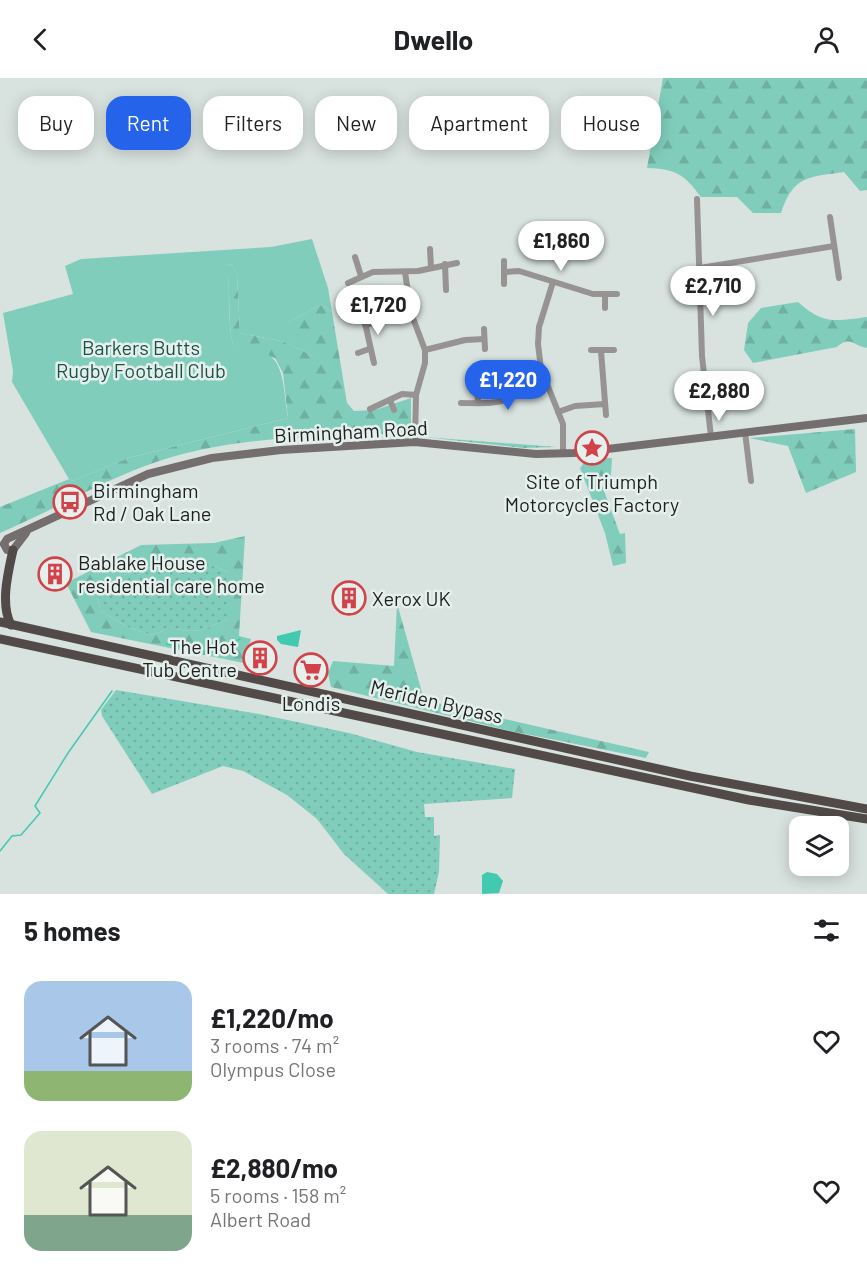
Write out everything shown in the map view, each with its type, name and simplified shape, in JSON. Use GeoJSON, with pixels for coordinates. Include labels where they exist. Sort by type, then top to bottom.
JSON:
{"type":"FeatureCollection","features":[{"type":"Feature","properties":{"kind":"highway"},"geometry":{"type":"LineString","coordinates":[[9,544],[2,608],[11,625]]}},
{"type":"Feature","properties":{"kind":"highway","name":"Meriden Bypass"},"geometry":{"type":"LineString","coordinates":[[0,622],[690,776],[867,809]]}},
{"type":"Feature","properties":{"kind":"highway","name":"Meriden Bypass"},"geometry":{"type":"LineString","coordinates":[[0,639],[748,800],[867,819]]}},
{"type":"Feature","properties":{"kind":"highway"},"geometry":{"type":"LineString","coordinates":[[0,645],[13,642]]}},
{"type":"Feature","properties":{"kind":"main road","name":"Birmingham Road"},"geometry":{"type":"LineString","coordinates":[[9,544],[29,530],[125,483],[190,463],[246,453],[415,442],[536,454],[604,451],[867,418]]}},
{"type":"Feature","properties":{"kind":"street"},"geometry":{"type":"LineString","coordinates":[[697,199],[702,356],[711,436]]}},
{"type":"Feature","properties":{"kind":"street"},"geometry":{"type":"LineString","coordinates":[[830,217],[839,278]]}},
{"type":"Feature","properties":{"kind":"street"},"geometry":{"type":"LineString","coordinates":[[700,268],[834,246]]}},
{"type":"Feature","properties":{"kind":"street"},"geometry":{"type":"LineString","coordinates":[[430,249],[431,267]]}},
{"type":"Feature","properties":{"kind":"street"},"geometry":{"type":"LineString","coordinates":[[354,257],[361,276]]}},
{"type":"Feature","properties":{"kind":"street"},"geometry":{"type":"LineString","coordinates":[[504,261],[504,284]]}},
{"type":"Feature","properties":{"kind":"street"},"geometry":{"type":"LineString","coordinates":[[348,283],[373,273],[405,272],[457,263]]}},
{"type":"Feature","properties":{"kind":"street"},"geometry":{"type":"LineString","coordinates":[[445,264],[446,290]]}},
{"type":"Feature","properties":{"kind":"street"},"geometry":{"type":"LineString","coordinates":[[505,272],[519,271],[593,294],[617,294]]}},
{"type":"Feature","properties":{"kind":"street"},"geometry":{"type":"LineString","coordinates":[[405,272],[411,313],[425,350],[425,363],[416,395],[415,442]]}},
{"type":"Feature","properties":{"kind":"street"},"geometry":{"type":"LineString","coordinates":[[553,282],[539,327],[538,344],[544,378],[563,424],[563,453]]}},
{"type":"Feature","properties":{"kind":"street"},"geometry":{"type":"LineString","coordinates":[[604,294],[605,308]]}},
{"type":"Feature","properties":{"kind":"street"},"geometry":{"type":"LineString","coordinates":[[365,325],[411,313]]}},
{"type":"Feature","properties":{"kind":"street"},"geometry":{"type":"LineString","coordinates":[[363,314],[369,349],[374,363]]}},
{"type":"Feature","properties":{"kind":"street"},"geometry":{"type":"LineString","coordinates":[[484,329],[485,349]]}},
{"type":"Feature","properties":{"kind":"street"},"geometry":{"type":"LineString","coordinates":[[425,350],[465,340],[484,339]]}},
{"type":"Feature","properties":{"kind":"street"},"geometry":{"type":"LineString","coordinates":[[358,353],[369,349]]}},
{"type":"Feature","properties":{"kind":"street"},"geometry":{"type":"LineString","coordinates":[[591,350],[614,350]]}},
{"type":"Feature","properties":{"kind":"street"},"geometry":{"type":"LineString","coordinates":[[601,351],[606,415]]}},
{"type":"Feature","properties":{"kind":"street"},"geometry":{"type":"LineString","coordinates":[[461,403],[510,398],[527,385],[544,378]]}},
{"type":"Feature","properties":{"kind":"street"},"geometry":{"type":"LineString","coordinates":[[477,389],[478,402]]}},
{"type":"Feature","properties":{"kind":"street"},"geometry":{"type":"LineString","coordinates":[[369,409],[402,394],[416,395]]}},
{"type":"Feature","properties":{"kind":"street"},"geometry":{"type":"LineString","coordinates":[[390,400],[394,410]]}},
{"type":"Feature","properties":{"kind":"street"},"geometry":{"type":"LineString","coordinates":[[558,412],[575,406],[604,404]]}},
{"type":"Feature","properties":{"kind":"street"},"geometry":{"type":"LineString","coordinates":[[745,432],[751,481]]}},
{"type":"Feature","properties":{"kind":"green space"},"geometry":{"type":"Polygon","coordinates":[[[663,78],[867,78],[867,190],[860,191],[844,172],[811,177],[797,185],[791,192],[781,213],[753,213],[737,197],[701,197],[678,174],[647,168],[650,150],[661,150],[660,96],[663,78]]]}},
{"type":"Feature","properties":{"kind":"green space","name":"Barkers Butts Rugby Football Club"},"geometry":{"type":"Polygon","coordinates":[[[312,239],[328,288],[332,312],[320,305],[289,322],[317,352],[313,356],[285,342],[240,333],[237,275],[233,266],[228,264],[229,315],[233,345],[263,351],[272,358],[282,376],[288,418],[128,458],[73,481],[69,479],[12,382],[13,371],[3,313],[73,294],[65,266],[81,259],[271,247],[312,239]]]}},
{"type":"Feature","properties":{"kind":"green space"},"geometry":{"type":"Polygon","coordinates":[[[227,264],[233,266],[237,275],[240,333],[285,342],[313,356],[289,322],[320,305],[326,307],[332,312],[347,403],[354,411],[375,410],[411,398],[411,433],[276,439],[209,448],[126,473],[0,533],[0,507],[69,479],[73,481],[128,458],[288,418],[283,373],[275,358],[233,345],[227,264]]]}},
{"type":"Feature","properties":{"kind":"green space"},"geometry":{"type":"Polygon","coordinates":[[[798,302],[815,315],[830,320],[867,317],[867,348],[852,342],[845,342],[837,347],[753,363],[744,350],[748,323],[761,308],[798,302]]]}},
{"type":"Feature","properties":{"kind":"green space"},"geometry":{"type":"Polygon","coordinates":[[[855,429],[856,472],[806,493],[788,446],[749,438],[855,429]]]}},
{"type":"Feature","properties":{"kind":"green space"},"geometry":{"type":"Polygon","coordinates":[[[424,437],[557,447],[523,448],[424,437]]]}},
{"type":"Feature","properties":{"kind":"green space"},"geometry":{"type":"Polygon","coordinates":[[[612,458],[611,475],[600,480],[620,534],[625,533],[626,563],[613,566],[605,533],[580,468],[587,459],[612,458]]]}},
{"type":"Feature","properties":{"kind":"green space"},"geometry":{"type":"Polygon","coordinates":[[[245,536],[239,636],[251,639],[244,663],[91,632],[66,583],[141,545],[214,543],[245,536]],[[162,564],[120,576],[112,585],[102,589],[98,600],[100,610],[127,627],[152,635],[169,628],[187,631],[203,630],[228,619],[228,572],[213,566],[162,564]]]}},
{"type":"Feature","properties":{"kind":"green space"},"geometry":{"type":"Polygon","coordinates":[[[162,564],[213,566],[228,572],[228,619],[203,630],[187,631],[169,628],[152,635],[127,627],[100,610],[98,600],[102,589],[112,585],[120,576],[162,564]]]}},
{"type":"Feature","properties":{"kind":"green space"},"geometry":{"type":"Polygon","coordinates":[[[397,603],[423,696],[443,705],[649,752],[646,758],[506,730],[331,687],[328,673],[333,661],[394,666],[397,603]]]}},
{"type":"Feature","properties":{"kind":"green space"},"geometry":{"type":"Polygon","coordinates":[[[116,690],[259,714],[349,733],[417,752],[515,769],[512,798],[424,804],[425,817],[434,817],[434,836],[440,835],[439,872],[434,894],[388,894],[344,854],[317,819],[287,795],[243,771],[223,766],[152,794],[102,716],[101,710],[116,690]]]}},
{"type":"Feature","properties":{"kind":"shaded area"},"geometry":{"type":"Polygon","coordinates":[[[301,630],[298,647],[281,644],[277,640],[277,636],[301,630]]]}},
{"type":"Feature","properties":{"kind":"shaded area"},"geometry":{"type":"Polygon","coordinates":[[[487,872],[497,874],[503,881],[499,893],[482,894],[482,875],[487,872]]]}},
{"type":"Feature","properties":{"kind":"waterway"},"geometry":{"type":"LineString","coordinates":[[166,644],[211,653],[240,639]]}},
{"type":"Feature","properties":{"kind":"waterway"},"geometry":{"type":"LineString","coordinates":[[0,851],[12,836],[21,835],[40,813],[35,806],[68,753],[112,691]]}},
{"type":"Feature","properties":{"kind":"place","name":"Site of Triumph Motorcycles Factory"},"geometry":{"type":"Point","coordinates":[592,448]}},
{"type":"Feature","properties":{"kind":"place","name":"Birmingham Rd / Oak Lane"},"geometry":{"type":"Point","coordinates":[70,502]}},
{"type":"Feature","properties":{"kind":"place","name":"Bablake House residential care home"},"geometry":{"type":"Point","coordinates":[55,574]}},
{"type":"Feature","properties":{"kind":"place","name":"Xerox UK"},"geometry":{"type":"Point","coordinates":[349,598]}},
{"type":"Feature","properties":{"kind":"place","name":"The Hot Tub Centre"},"geometry":{"type":"Point","coordinates":[260,658]}},
{"type":"Feature","properties":{"kind":"place","name":"Londis"},"geometry":{"type":"Point","coordinates":[311,670]}}]}
